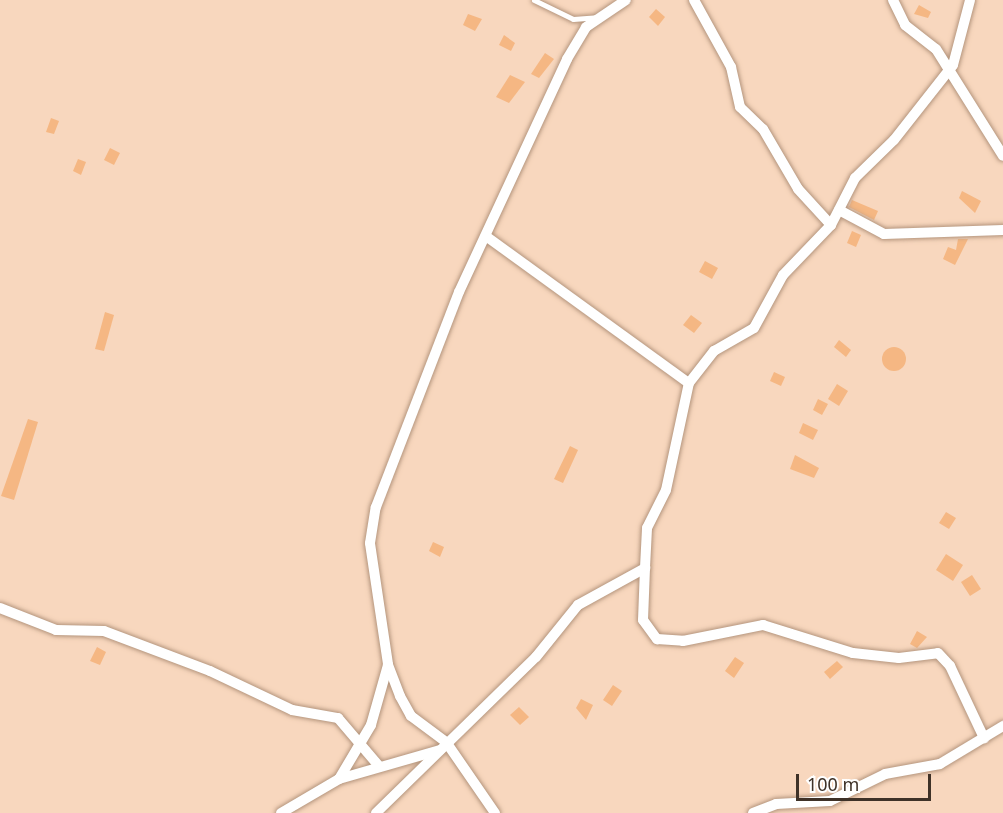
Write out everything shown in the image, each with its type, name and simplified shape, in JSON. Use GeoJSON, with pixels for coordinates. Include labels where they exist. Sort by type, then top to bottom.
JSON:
{"type":"FeatureCollection","features":[{"type":"Feature","properties":{"kind":"street"},"geometry":{"type":"LineString","coordinates":[[495,813],[443,746],[411,716],[388,664],[370,543],[376,507],[459,292],[487,237],[567,59],[586,27],[626,0]]}},
{"type":"Feature","properties":{"kind":"street"},"geometry":{"type":"LineString","coordinates":[[694,0],[731,67],[740,107],[763,129],[798,189],[831,225]]}},
{"type":"Feature","properties":{"kind":"street"},"geometry":{"type":"LineString","coordinates":[[892,0],[896,15],[929,41],[1003,156]]}},
{"type":"Feature","properties":{"kind":"street"},"geometry":{"type":"LineString","coordinates":[[970,0],[947,71],[894,140],[855,178],[831,225],[783,275],[754,328],[714,351],[689,383],[666,490],[647,528],[643,620],[657,639],[683,641],[763,626],[853,653],[899,658],[938,652],[947,660],[984,738]]}},
{"type":"Feature","properties":{"kind":"street"},"geometry":{"type":"LineString","coordinates":[[839,210],[884,234],[1003,231]]}},
{"type":"Feature","properties":{"kind":"street"},"geometry":{"type":"LineString","coordinates":[[487,237],[689,383]]}},
{"type":"Feature","properties":{"kind":"street"},"geometry":{"type":"LineString","coordinates":[[376,813],[536,657],[578,605],[645,568]]}},
{"type":"Feature","properties":{"kind":"street"},"geometry":{"type":"LineString","coordinates":[[0,608],[56,630],[104,631],[210,670],[292,710],[338,718],[379,766]]}},
{"type":"Feature","properties":{"kind":"street"},"geometry":{"type":"LineString","coordinates":[[339,779],[361,746],[388,664]]}},
{"type":"Feature","properties":{"kind":"street"},"geometry":{"type":"LineString","coordinates":[[753,813],[776,804],[831,801],[885,774],[940,764],[1003,726]]}},
{"type":"Feature","properties":{"kind":"street"},"geometry":{"type":"LineString","coordinates":[[281,813],[339,779],[443,746]]}},
{"type":"Feature","properties":{"kind":"lane"},"geometry":{"type":"LineString","coordinates":[[534,0],[573,19],[601,17]]}},
{"type":"Feature","properties":{"kind":"building"},"geometry":{"type":"Polygon","coordinates":[[[919,5],[931,12],[928,18],[914,14],[919,5]]]}},
{"type":"Feature","properties":{"kind":"building"},"geometry":{"type":"Polygon","coordinates":[[[656,9],[665,17],[658,26],[649,17],[656,9]]]}},
{"type":"Feature","properties":{"kind":"building"},"geometry":{"type":"Polygon","coordinates":[[[468,14],[482,19],[475,31],[463,25],[468,14]]]}},
{"type":"Feature","properties":{"kind":"building"},"geometry":{"type":"Polygon","coordinates":[[[504,35],[515,43],[511,51],[499,45],[504,35]]]}},
{"type":"Feature","properties":{"kind":"building"},"geometry":{"type":"Polygon","coordinates":[[[545,53],[554,59],[539,78],[531,74],[545,53]]]}},
{"type":"Feature","properties":{"kind":"building"},"geometry":{"type":"Polygon","coordinates":[[[510,75],[525,82],[509,103],[496,97],[510,75]]]}},
{"type":"Feature","properties":{"kind":"building"},"geometry":{"type":"Polygon","coordinates":[[[51,118],[59,121],[54,134],[46,132],[51,118]]]}},
{"type":"Feature","properties":{"kind":"building"},"geometry":{"type":"Polygon","coordinates":[[[110,148],[120,153],[114,165],[104,160],[110,148]]]}},
{"type":"Feature","properties":{"kind":"building"},"geometry":{"type":"Polygon","coordinates":[[[78,159],[86,162],[81,175],[73,171],[78,159]]]}},
{"type":"Feature","properties":{"kind":"building"},"geometry":{"type":"Polygon","coordinates":[[[962,191],[981,201],[975,213],[959,198],[962,191]]]}},
{"type":"Feature","properties":{"kind":"building"},"geometry":{"type":"Polygon","coordinates":[[[852,200],[878,211],[874,220],[849,207],[852,200]]]}},
{"type":"Feature","properties":{"kind":"building"},"geometry":{"type":"Polygon","coordinates":[[[852,231],[861,235],[856,247],[847,243],[852,231]]]}},
{"type":"Feature","properties":{"kind":"building"},"geometry":{"type":"Polygon","coordinates":[[[958,239],[968,239],[955,265],[943,259],[948,247],[956,250],[958,239]]]}},
{"type":"Feature","properties":{"kind":"building"},"geometry":{"type":"Polygon","coordinates":[[[705,261],[718,268],[712,279],[699,272],[705,261]]]}},
{"type":"Feature","properties":{"kind":"building"},"geometry":{"type":"Polygon","coordinates":[[[105,312],[114,315],[104,351],[95,349],[105,312]]]}},
{"type":"Feature","properties":{"kind":"building"},"geometry":{"type":"Polygon","coordinates":[[[691,315],[702,323],[694,333],[683,325],[691,315]]]}},
{"type":"Feature","properties":{"kind":"building"},"geometry":{"type":"Polygon","coordinates":[[[839,340],[851,350],[846,357],[834,347],[839,340]]]}},
{"type":"Feature","properties":{"kind":"building"},"geometry":{"type":"Polygon","coordinates":[[[894,347],[903,350],[906,359],[903,368],[894,371],[885,368],[882,359],[885,350],[894,347]]]}},
{"type":"Feature","properties":{"kind":"building"},"geometry":{"type":"Polygon","coordinates":[[[774,372],[785,377],[781,386],[770,381],[774,372]]]}},
{"type":"Feature","properties":{"kind":"building"},"geometry":{"type":"Polygon","coordinates":[[[837,384],[848,391],[839,406],[828,399],[837,384]]]}},
{"type":"Feature","properties":{"kind":"building"},"geometry":{"type":"Polygon","coordinates":[[[818,399],[828,404],[822,415],[813,410],[818,399]]]}},
{"type":"Feature","properties":{"kind":"building"},"geometry":{"type":"Polygon","coordinates":[[[28,419],[38,422],[14,500],[1,496],[28,419]]]}},
{"type":"Feature","properties":{"kind":"building"},"geometry":{"type":"Polygon","coordinates":[[[803,423],[818,430],[813,440],[799,433],[803,423]]]}},
{"type":"Feature","properties":{"kind":"building"},"geometry":{"type":"Polygon","coordinates":[[[570,446],[578,450],[563,483],[554,479],[570,446]]]}},
{"type":"Feature","properties":{"kind":"building"},"geometry":{"type":"Polygon","coordinates":[[[795,455],[819,468],[814,478],[790,469],[795,455]]]}},
{"type":"Feature","properties":{"kind":"building"},"geometry":{"type":"Polygon","coordinates":[[[946,512],[956,518],[949,529],[939,523],[946,512]]]}},
{"type":"Feature","properties":{"kind":"building"},"geometry":{"type":"Polygon","coordinates":[[[433,542],[444,547],[440,557],[429,551],[433,542]]]}},
{"type":"Feature","properties":{"kind":"building"},"geometry":{"type":"Polygon","coordinates":[[[946,554],[963,565],[953,581],[936,570],[946,554]]]}},
{"type":"Feature","properties":{"kind":"building"},"geometry":{"type":"Polygon","coordinates":[[[972,575],[981,589],[970,596],[961,582],[972,575]]]}},
{"type":"Feature","properties":{"kind":"building"},"geometry":{"type":"Polygon","coordinates":[[[917,631],[927,637],[917,648],[910,644],[917,631]]]}},
{"type":"Feature","properties":{"kind":"building"},"geometry":{"type":"Polygon","coordinates":[[[97,647],[106,652],[100,665],[90,661],[97,647]]]}},
{"type":"Feature","properties":{"kind":"building"},"geometry":{"type":"Polygon","coordinates":[[[735,657],[744,663],[734,678],[725,671],[735,657]]]}},
{"type":"Feature","properties":{"kind":"building"},"geometry":{"type":"Polygon","coordinates":[[[837,661],[843,667],[830,679],[824,672],[837,661]]]}},
{"type":"Feature","properties":{"kind":"building"},"geometry":{"type":"Polygon","coordinates":[[[613,685],[622,691],[612,706],[603,700],[613,685]]]}},
{"type":"Feature","properties":{"kind":"building"},"geometry":{"type":"Polygon","coordinates":[[[581,699],[593,705],[586,720],[576,708],[581,699]]]}},
{"type":"Feature","properties":{"kind":"building"},"geometry":{"type":"Polygon","coordinates":[[[519,707],[529,717],[520,725],[510,715],[519,707]]]}}]}
